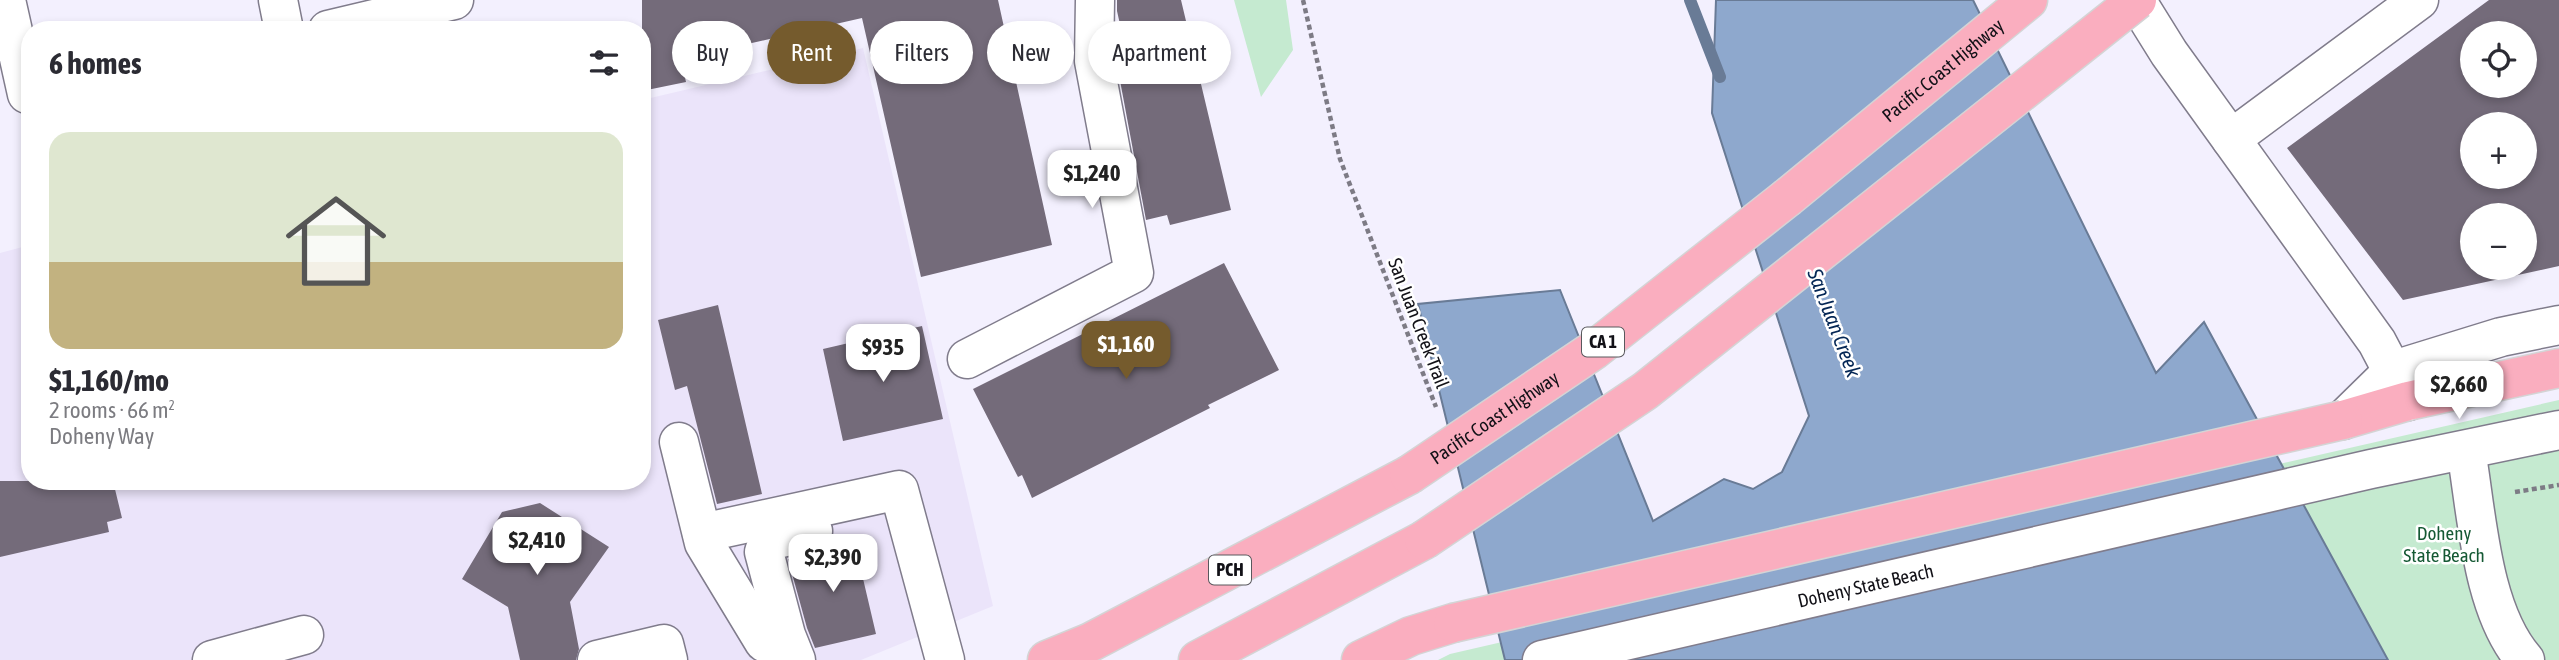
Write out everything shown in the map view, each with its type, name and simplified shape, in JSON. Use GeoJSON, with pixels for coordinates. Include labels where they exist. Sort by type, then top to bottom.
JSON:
{"type":"FeatureCollection","features":[{"type":"Feature","properties":{"kind":"highway"},"geometry":{"type":"LineString","coordinates":[[1788,197],[1995,0]]}},
{"type":"Feature","properties":{"kind":"highway","name":"Pacific Coast Highway"},"geometry":{"type":"LineString","coordinates":[[1047,660],[1091,642],[1409,475],[1594,349],[1788,197],[2028,0]]}},
{"type":"Feature","properties":{"kind":"highway"},"geometry":{"type":"LineString","coordinates":[[1198,660],[1424,540],[1646,391],[2137,0]]}},
{"type":"Feature","properties":{"kind":"highway"},"geometry":{"type":"LineString","coordinates":[[1362,660],[1410,636],[1453,623],[2343,420],[2401,385],[2559,368]]}},
{"type":"Feature","properties":{"kind":"street"},"geometry":{"type":"LineString","coordinates":[[6,0],[19,95]]}},
{"type":"Feature","properties":{"kind":"street"},"geometry":{"type":"LineString","coordinates":[[278,0],[282,21]]}},
{"type":"Feature","properties":{"kind":"street"},"geometry":{"type":"LineString","coordinates":[[366,21],[454,0]]}},
{"type":"Feature","properties":{"kind":"street"},"geometry":{"type":"LineString","coordinates":[[967,359],[1134,273],[1094,61],[1095,0]]}},
{"type":"Feature","properties":{"kind":"street"},"geometry":{"type":"LineString","coordinates":[[2137,0],[2169,53],[2377,342],[2401,385],[2501,337],[2559,325]]}},
{"type":"Feature","properties":{"kind":"street"},"geometry":{"type":"LineString","coordinates":[[2231,139],[2419,0]]}},
{"type":"Feature","properties":{"kind":"street","name":"Doheny State Beach"},"geometry":{"type":"LineString","coordinates":[[1542,660],[2371,469],[2559,430]]}},
{"type":"Feature","properties":{"kind":"street"},"geometry":{"type":"LineString","coordinates":[[678,442],[704,543],[764,642],[795,660]]}},
{"type":"Feature","properties":{"kind":"street"},"geometry":{"type":"LineString","coordinates":[[2466,450],[2487,582],[2513,646],[2525,660]]}},
{"type":"Feature","properties":{"kind":"street"},"geometry":{"type":"LineString","coordinates":[[702,533],[899,490],[946,660]]}},
{"type":"Feature","properties":{"kind":"street"},"geometry":{"type":"LineString","coordinates":[[795,660],[764,552],[768,541],[904,511]]}},
{"type":"Feature","properties":{"kind":"street"},"geometry":{"type":"LineString","coordinates":[[212,660],[304,635]]}},
{"type":"Feature","properties":{"kind":"street"},"geometry":{"type":"LineString","coordinates":[[597,660],[664,644],[668,660]]}},
{"type":"Feature","properties":{"kind":"path","name":"San Juan Creek Trail"},"geometry":{"type":"LineString","coordinates":[[1303,0],[1339,159],[1437,411]]}},
{"type":"Feature","properties":{"kind":"shaded area"},"geometry":{"type":"Polygon","coordinates":[[[863,48],[993,606],[861,660],[0,660],[0,253],[21,247],[21,490],[651,490],[651,98],[710,84],[753,84],[753,74],[767,71],[767,84],[856,84],[856,50],[863,48]]]}},
{"type":"Feature","properties":{"kind":"green space"},"geometry":{"type":"Polygon","coordinates":[[[1234,0],[1286,0],[1293,50],[1261,97],[1234,0]]]}},
{"type":"Feature","properties":{"kind":"green space","name":"Doheny State Beach"},"geometry":{"type":"Polygon","coordinates":[[[2559,400],[2559,660],[1438,660],[1450,654],[2559,400]]]}},
{"type":"Feature","properties":{"kind":"water"},"geometry":{"type":"Polygon","coordinates":[[[1716,0],[1973,0],[2156,373],[2204,322],[2388,660],[1505,660],[1418,304],[1560,290],[1653,521],[1724,479],[1753,489],[1782,472],[1809,416],[1712,113],[1716,0]]]}},
{"type":"Feature","properties":{"kind":"building"},"geometry":{"type":"Polygon","coordinates":[[[642,0],[998,0],[1003,21],[987,21],[987,84],[1017,84],[1052,245],[921,277],[877,84],[973,84],[973,21],[870,21],[870,53],[862,18],[849,21],[767,21],[767,40],[753,43],[753,21],[672,21],[672,84],[676,84],[651,89],[651,21],[642,21],[642,0]]]}},
{"type":"Feature","properties":{"kind":"building"},"geometry":{"type":"Polygon","coordinates":[[[1117,0],[1181,0],[1186,21],[1119,21],[1117,0]]]}},
{"type":"Feature","properties":{"kind":"building"},"geometry":{"type":"Polygon","coordinates":[[[2489,0],[2559,0],[2559,266],[2537,271],[2537,203],[2460,203],[2460,280],[2495,280],[2403,300],[2287,148],[2460,21],[2460,98],[2537,98],[2537,21],[2460,21],[2489,0]]]}},
{"type":"Feature","properties":{"kind":"building"},"geometry":{"type":"Polygon","coordinates":[[[1121,84],[1201,84],[1231,210],[1170,225],[1167,215],[1146,220],[1121,84]]]}},
{"type":"Feature","properties":{"kind":"building"},"geometry":{"type":"Polygon","coordinates":[[[1224,263],[1279,370],[1032,498],[1022,475],[1018,477],[973,389],[1224,263]]]}},
{"type":"Feature","properties":{"kind":"building"},"geometry":{"type":"Polygon","coordinates":[[[718,305],[762,494],[717,504],[687,386],[675,390],[658,320],[718,305]]]}},
{"type":"Feature","properties":{"kind":"building"},"geometry":{"type":"Polygon","coordinates":[[[922,326],[943,419],[843,441],[823,349],[922,326]]]}},
{"type":"Feature","properties":{"kind":"building"},"geometry":{"type":"Polygon","coordinates":[[[0,481],[21,481],[21,490],[115,490],[122,518],[107,522],[109,532],[0,557],[0,481]]]}},
{"type":"Feature","properties":{"kind":"building"},"geometry":{"type":"Polygon","coordinates":[[[540,503],[609,547],[570,602],[579,649],[576,660],[520,660],[508,607],[462,579],[502,512],[540,503]]]}},
{"type":"Feature","properties":{"kind":"building"},"geometry":{"type":"Polygon","coordinates":[[[853,536],[876,634],[815,648],[788,559],[818,552],[827,548],[832,541],[853,536]]]}},
{"type":"Feature","properties":{"kind":"waterway","name":"San Juan Creek"},"geometry":{"type":"LineString","coordinates":[[1690,0],[1720,77]]}}]}
